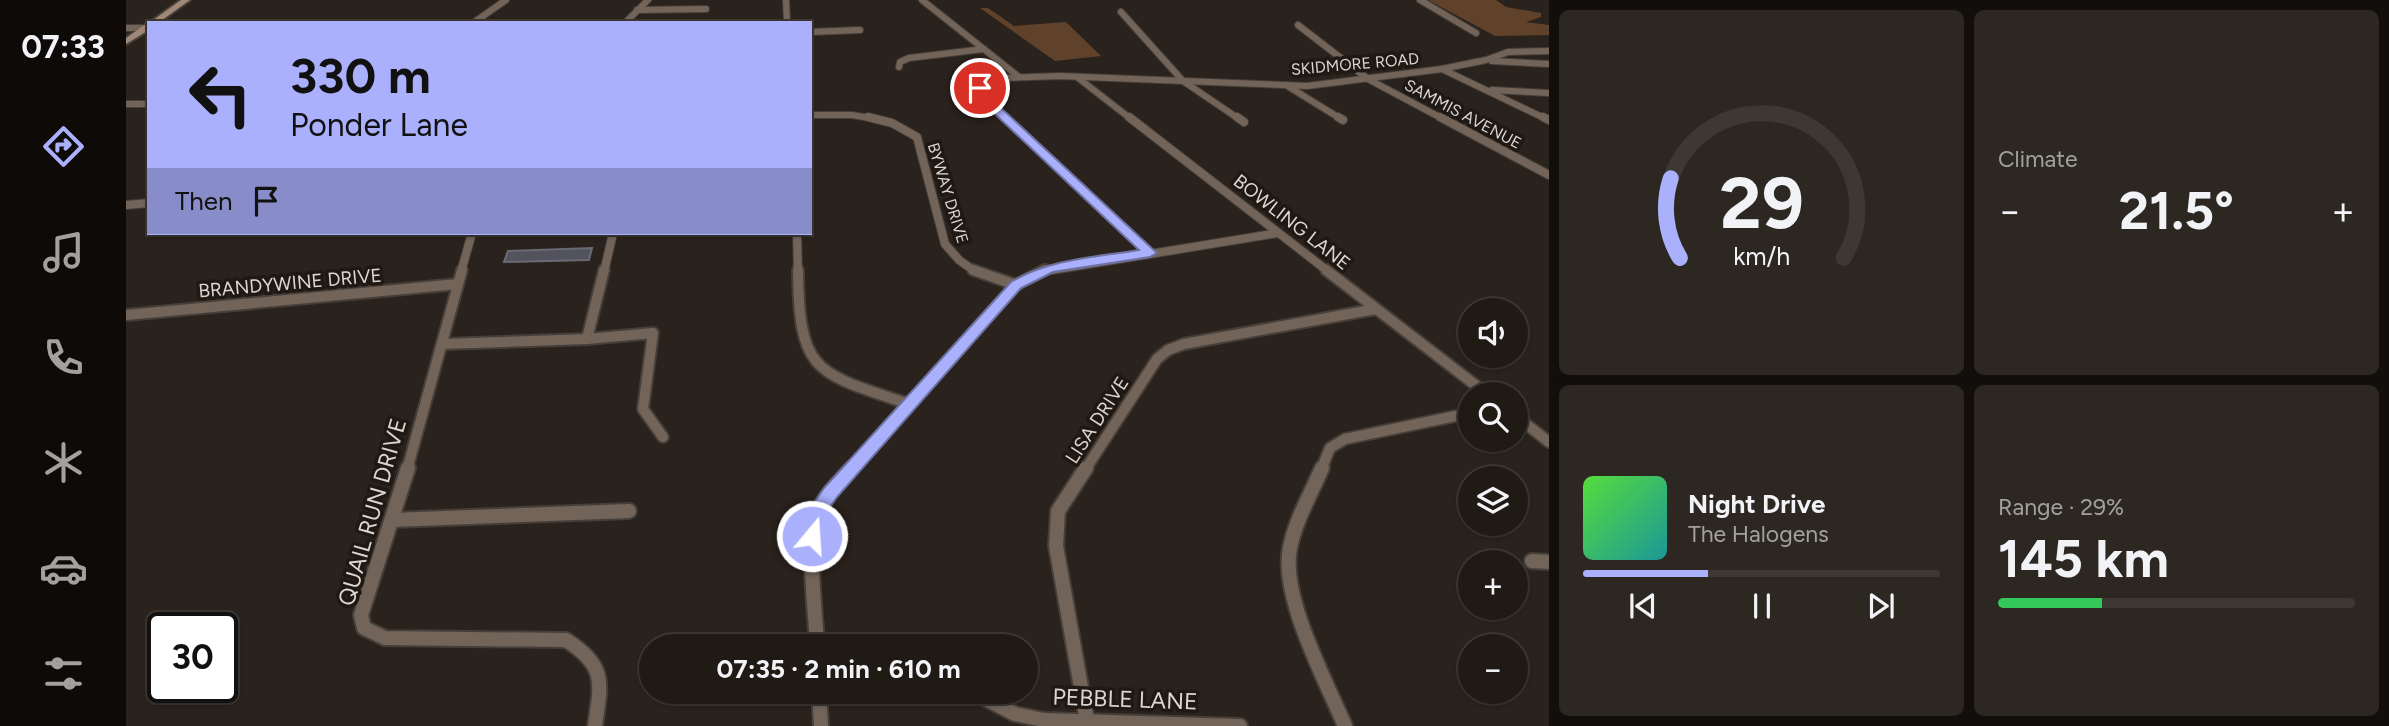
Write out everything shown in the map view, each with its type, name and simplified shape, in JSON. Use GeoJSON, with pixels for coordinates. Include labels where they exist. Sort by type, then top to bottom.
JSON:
{"type":"FeatureCollection","features":[{"type":"Feature","properties":{"kind":"street"},"geometry":{"type":"LineString","coordinates":[[155,21],[186,0]]}},
{"type":"Feature","properties":{"kind":"street"},"geometry":{"type":"LineString","coordinates":[[475,21],[506,0]]}},
{"type":"Feature","properties":{"kind":"street"},"geometry":{"type":"LineString","coordinates":[[627,21],[648,0]]}},
{"type":"Feature","properties":{"kind":"street"},"geometry":{"type":"LineString","coordinates":[[786,0],[787,21]]}},
{"type":"Feature","properties":{"kind":"street"},"geometry":{"type":"LineString","coordinates":[[922,0],[1019,77]]}},
{"type":"Feature","properties":{"kind":"street"},"geometry":{"type":"LineString","coordinates":[[1420,0],[1476,33]]}},
{"type":"Feature","properties":{"kind":"street"},"geometry":{"type":"LineString","coordinates":[[637,10],[706,9]]}},
{"type":"Feature","properties":{"kind":"street"},"geometry":{"type":"LineString","coordinates":[[1121,12],[1183,81],[1244,122]]}},
{"type":"Feature","properties":{"kind":"street"},"geometry":{"type":"LineString","coordinates":[[126,28],[147,25]]}},
{"type":"Feature","properties":{"kind":"street","name":"SAMMIS AVENUE"},"geometry":{"type":"LineString","coordinates":[[1298,25],[1368,79],[1549,175]]}},
{"type":"Feature","properties":{"kind":"street"},"geometry":{"type":"LineString","coordinates":[[126,42],[147,26]]}},
{"type":"Feature","properties":{"kind":"street"},"geometry":{"type":"LineString","coordinates":[[812,32],[860,30]]}},
{"type":"Feature","properties":{"kind":"street"},"geometry":{"type":"LineString","coordinates":[[899,66],[900,62],[909,58],[984,49]]}},
{"type":"Feature","properties":{"kind":"street","name":"SKIDMORE ROAD"},"geometry":{"type":"LineString","coordinates":[[1150,253],[981,95],[980,88],[984,83],[1019,77],[1077,77],[1286,85],[1368,79],[1442,69],[1486,60],[1508,52],[1549,51]]}},
{"type":"Feature","properties":{"kind":"street"},"geometry":{"type":"LineString","coordinates":[[1486,60],[1549,64]]}},
{"type":"Feature","properties":{"kind":"street"},"geometry":{"type":"LineString","coordinates":[[1442,69],[1549,120]]}},
{"type":"Feature","properties":{"kind":"street","name":"BOWLING LANE"},"geometry":{"type":"LineString","coordinates":[[1077,77],[1471,382]]}},
{"type":"Feature","properties":{"kind":"street"},"geometry":{"type":"LineString","coordinates":[[1286,85],[1343,120]]}},
{"type":"Feature","properties":{"kind":"street"},"geometry":{"type":"LineString","coordinates":[[1485,89],[1549,93]]}},
{"type":"Feature","properties":{"kind":"street"},"geometry":{"type":"LineString","coordinates":[[126,104],[147,104]]}},
{"type":"Feature","properties":{"kind":"street","name":"BYWAY DRIVE"},"geometry":{"type":"LineString","coordinates":[[812,115],[866,115],[886,120],[917,137],[945,244],[951,253],[974,272],[1016,285]]}},
{"type":"Feature","properties":{"kind":"street"},"geometry":{"type":"LineString","coordinates":[[126,205],[147,203]]}},
{"type":"Feature","properties":{"kind":"street"},"geometry":{"type":"LineString","coordinates":[[816,634],[812,536],[817,513],[830,492],[1016,285],[1050,268],[1278,233]]}},
{"type":"Feature","properties":{"kind":"street","name":"QUAIL RUN DRIVE"},"geometry":{"type":"LineString","coordinates":[[471,235],[391,520],[361,615],[364,628],[385,638],[401,640],[566,640],[589,653],[601,678],[596,726]]}},
{"type":"Feature","properties":{"kind":"street"},"geometry":{"type":"LineString","coordinates":[[587,339],[613,235]]}},
{"type":"Feature","properties":{"kind":"street"},"geometry":{"type":"LineString","coordinates":[[797,235],[802,343],[812,360],[830,373],[909,404]]}},
{"type":"Feature","properties":{"kind":"street","name":"BRANDYWINE DRIVE"},"geometry":{"type":"LineString","coordinates":[[126,315],[458,284]]}},
{"type":"Feature","properties":{"kind":"street","name":"LISA DRIVE"},"geometry":{"type":"LineString","coordinates":[[1087,721],[1056,546],[1058,511],[1157,359],[1168,350],[1184,344],[1376,309]]}},
{"type":"Feature","properties":{"kind":"street"},"geometry":{"type":"LineString","coordinates":[[442,344],[587,339],[653,333],[643,409],[663,437]]}},
{"type":"Feature","properties":{"kind":"street"},"geometry":{"type":"LineString","coordinates":[[1345,726],[1293,597],[1289,550],[1330,449],[1345,439],[1458,415]]}},
{"type":"Feature","properties":{"kind":"street"},"geometry":{"type":"LineString","coordinates":[[1528,425],[1549,442]]}},
{"type":"Feature","properties":{"kind":"street"},"geometry":{"type":"LineString","coordinates":[[391,520],[629,511]]}},
{"type":"Feature","properties":{"kind":"street"},"geometry":{"type":"LineString","coordinates":[[1532,561],[1549,562]]}},
{"type":"Feature","properties":{"kind":"street"},"geometry":{"type":"LineString","coordinates":[[820,704],[821,726]]}},
{"type":"Feature","properties":{"kind":"street","name":"PEBBLE LANE"},"geometry":{"type":"LineString","coordinates":[[996,704],[1015,714],[1044,720],[1240,726]]}},
{"type":"Feature","properties":{"kind":"shaded area"},"geometry":{"type":"Polygon","coordinates":[[[1428,0],[1496,0],[1506,7],[1541,13],[1541,17],[1526,22],[1549,25],[1549,35],[1495,36],[1428,0]]]}},
{"type":"Feature","properties":{"kind":"shaded area"},"geometry":{"type":"Polygon","coordinates":[[[980,8],[988,8],[1014,26],[1066,22],[1101,56],[1055,61],[980,8]]]}},
{"type":"Feature","properties":{"kind":"building"},"geometry":{"type":"Polygon","coordinates":[[[592,248],[589,260],[504,262],[508,251],[592,248]]]}},
{"type":"Feature","properties":{"kind":"route"},"geometry":{"type":"LineString","coordinates":[[812,536],[817,513],[830,492],[1016,285],[1050,268],[1150,253],[981,95],[980,88]]}}]}
